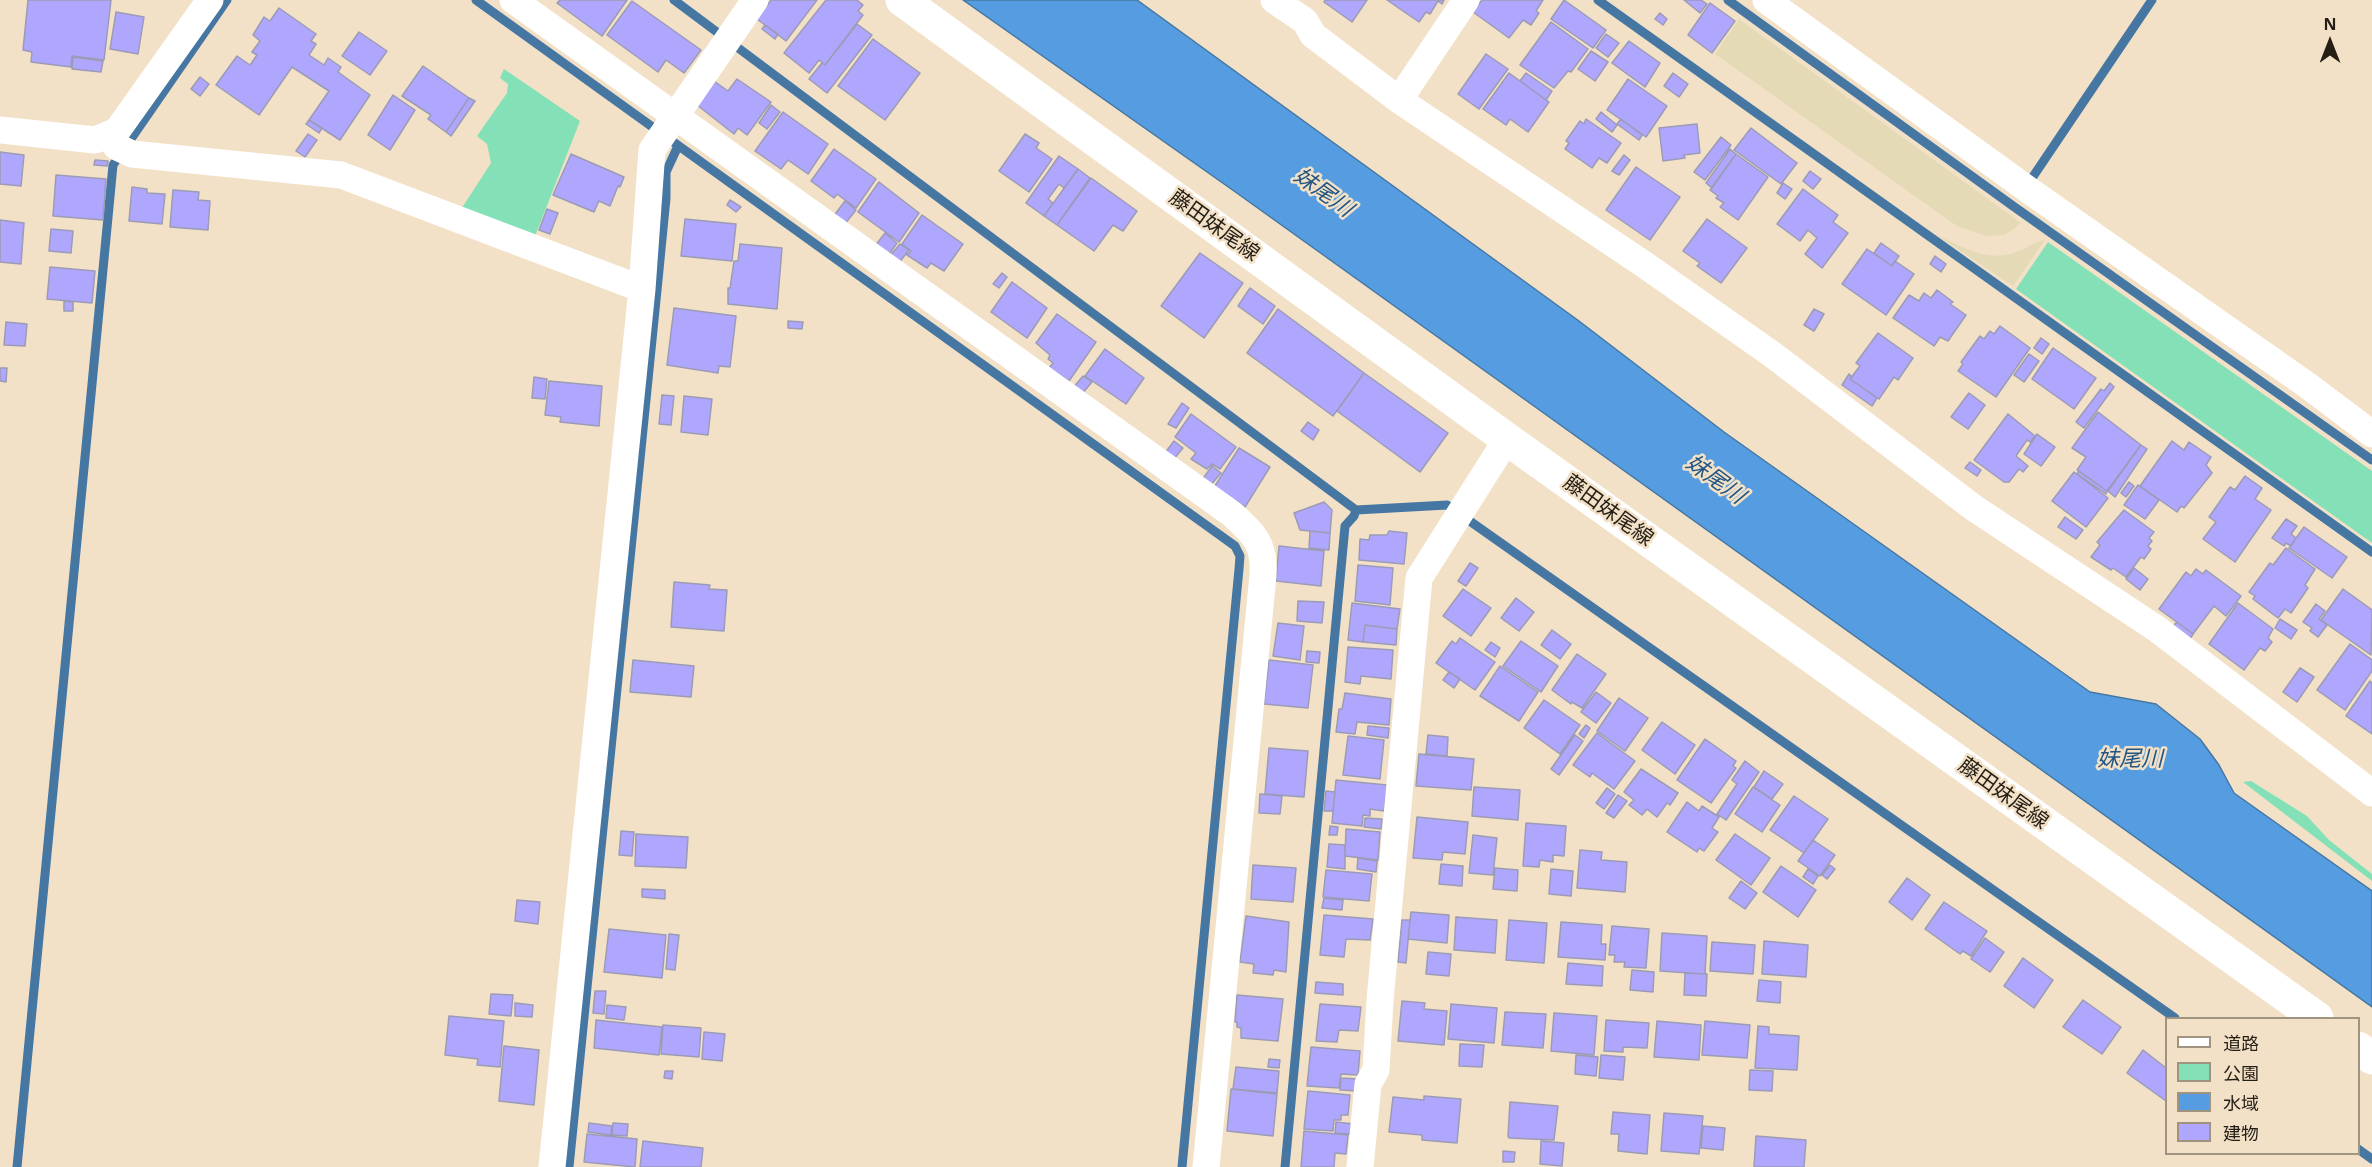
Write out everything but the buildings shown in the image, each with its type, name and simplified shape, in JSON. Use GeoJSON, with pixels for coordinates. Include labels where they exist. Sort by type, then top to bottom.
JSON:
{"type":"FeatureCollection","features":[{"type":"Feature","properties":{"kind":"main road","name":"藤田妹尾線"},"geometry":{"type":"LineString","coordinates":[[902,0],[1507,439],[2316,1017]]}},
{"type":"Feature","properties":{"kind":"street"},"geometry":{"type":"LineString","coordinates":[[119,145],[117,131],[210,0]]}},
{"type":"Feature","properties":{"kind":"street"},"geometry":{"type":"LineString","coordinates":[[513,0],[666,128],[1232,514],[1250,530],[1260,544],[1264,557],[1263,575],[1206,1167]]}},
{"type":"Feature","properties":{"kind":"street"},"geometry":{"type":"LineString","coordinates":[[552,1167],[642,289],[651,184],[651,157],[666,128],[755,0]]}},
{"type":"Feature","properties":{"kind":"street"},"geometry":{"type":"LineString","coordinates":[[1274,0],[1305,21],[1313,35],[1399,100],[1773,355],[1974,508],[2157,629],[2372,793]]}},
{"type":"Feature","properties":{"kind":"street"},"geometry":{"type":"LineString","coordinates":[[1399,100],[1466,0]]}},
{"type":"Feature","properties":{"kind":"street"},"geometry":{"type":"LineString","coordinates":[[1766,0],[2307,385],[2372,434]]}},
{"type":"Feature","properties":{"kind":"street"},"geometry":{"type":"LineString","coordinates":[[0,130],[94,140],[341,175],[642,289]]}},
{"type":"Feature","properties":{"kind":"street"},"geometry":{"type":"LineString","coordinates":[[1360,1167],[1368,1084],[1376,1071],[1380,1000],[1419,578],[1507,439]]}},
{"type":"Feature","properties":{"kind":"street"},"geometry":{"type":"LineString","coordinates":[[2332,764],[2372,768]]}},
{"type":"Feature","properties":{"kind":"green space"},"geometry":{"type":"Polygon","coordinates":[[[504,69],[580,121],[534,239],[458,214],[491,163],[487,144],[477,136],[507,93],[508,84],[500,78],[504,69]]]}},
{"type":"Feature","properties":{"kind":"green space"},"geometry":{"type":"Polygon","coordinates":[[[2048,242],[2372,471],[2372,543],[2016,289],[2048,242]]]}},
{"type":"Feature","properties":{"kind":"green space"},"geometry":{"type":"Polygon","coordinates":[[[2251,781],[2307,816],[2329,840],[2372,874],[2372,881],[2243,782],[2251,781]]]}},
{"type":"Feature","properties":{"kind":"sand"},"geometry":{"type":"Polygon","coordinates":[[[1739,19],[2021,223],[2005,235],[1986,236],[1957,226],[1715,54],[1739,19]]]}},
{"type":"Feature","properties":{"kind":"sand"},"geometry":{"type":"Polygon","coordinates":[[[1935,234],[1969,250],[1997,256],[2011,254],[2045,240],[2013,286],[1935,234]]]}},
{"type":"Feature","properties":{"kind":"water","name":"妹尾川"},"geometry":{"type":"Polygon","coordinates":[[[963,0],[1137,0],[1579,321],[1724,432],[2090,692],[2156,704],[2200,739],[2219,765],[2234,793],[2372,891],[2372,1007],[1234,191],[963,0]]]}},
{"type":"Feature","properties":{"kind":"waterway"},"geometry":{"type":"LineString","coordinates":[[17,1167],[113,165],[227,0]]}},
{"type":"Feature","properties":{"kind":"waterway"},"geometry":{"type":"LineString","coordinates":[[476,0],[1235,546],[1240,556],[1239,569],[1182,1167]]}},
{"type":"Feature","properties":{"kind":"waterway"},"geometry":{"type":"LineString","coordinates":[[674,0],[1356,510],[1447,505],[2174,1017]]}},
{"type":"Feature","properties":{"kind":"waterway"},"geometry":{"type":"LineString","coordinates":[[1598,0],[2372,552]]}},
{"type":"Feature","properties":{"kind":"waterway"},"geometry":{"type":"LineString","coordinates":[[1728,0],[2013,206],[2372,460]]}},
{"type":"Feature","properties":{"kind":"waterway"},"geometry":{"type":"LineString","coordinates":[[2026,187],[2152,0]]}},
{"type":"Feature","properties":{"kind":"waterway"},"geometry":{"type":"LineString","coordinates":[[569,1167],[666,198],[666,172],[678,146]]}},
{"type":"Feature","properties":{"kind":"waterway"},"geometry":{"type":"LineString","coordinates":[[1285,1167],[1345,526],[1356,510]]}},
{"type":"Feature","properties":{"kind":"waterway"},"geometry":{"type":"LineString","coordinates":[[2360,1150],[2372,1159]]}}]}
